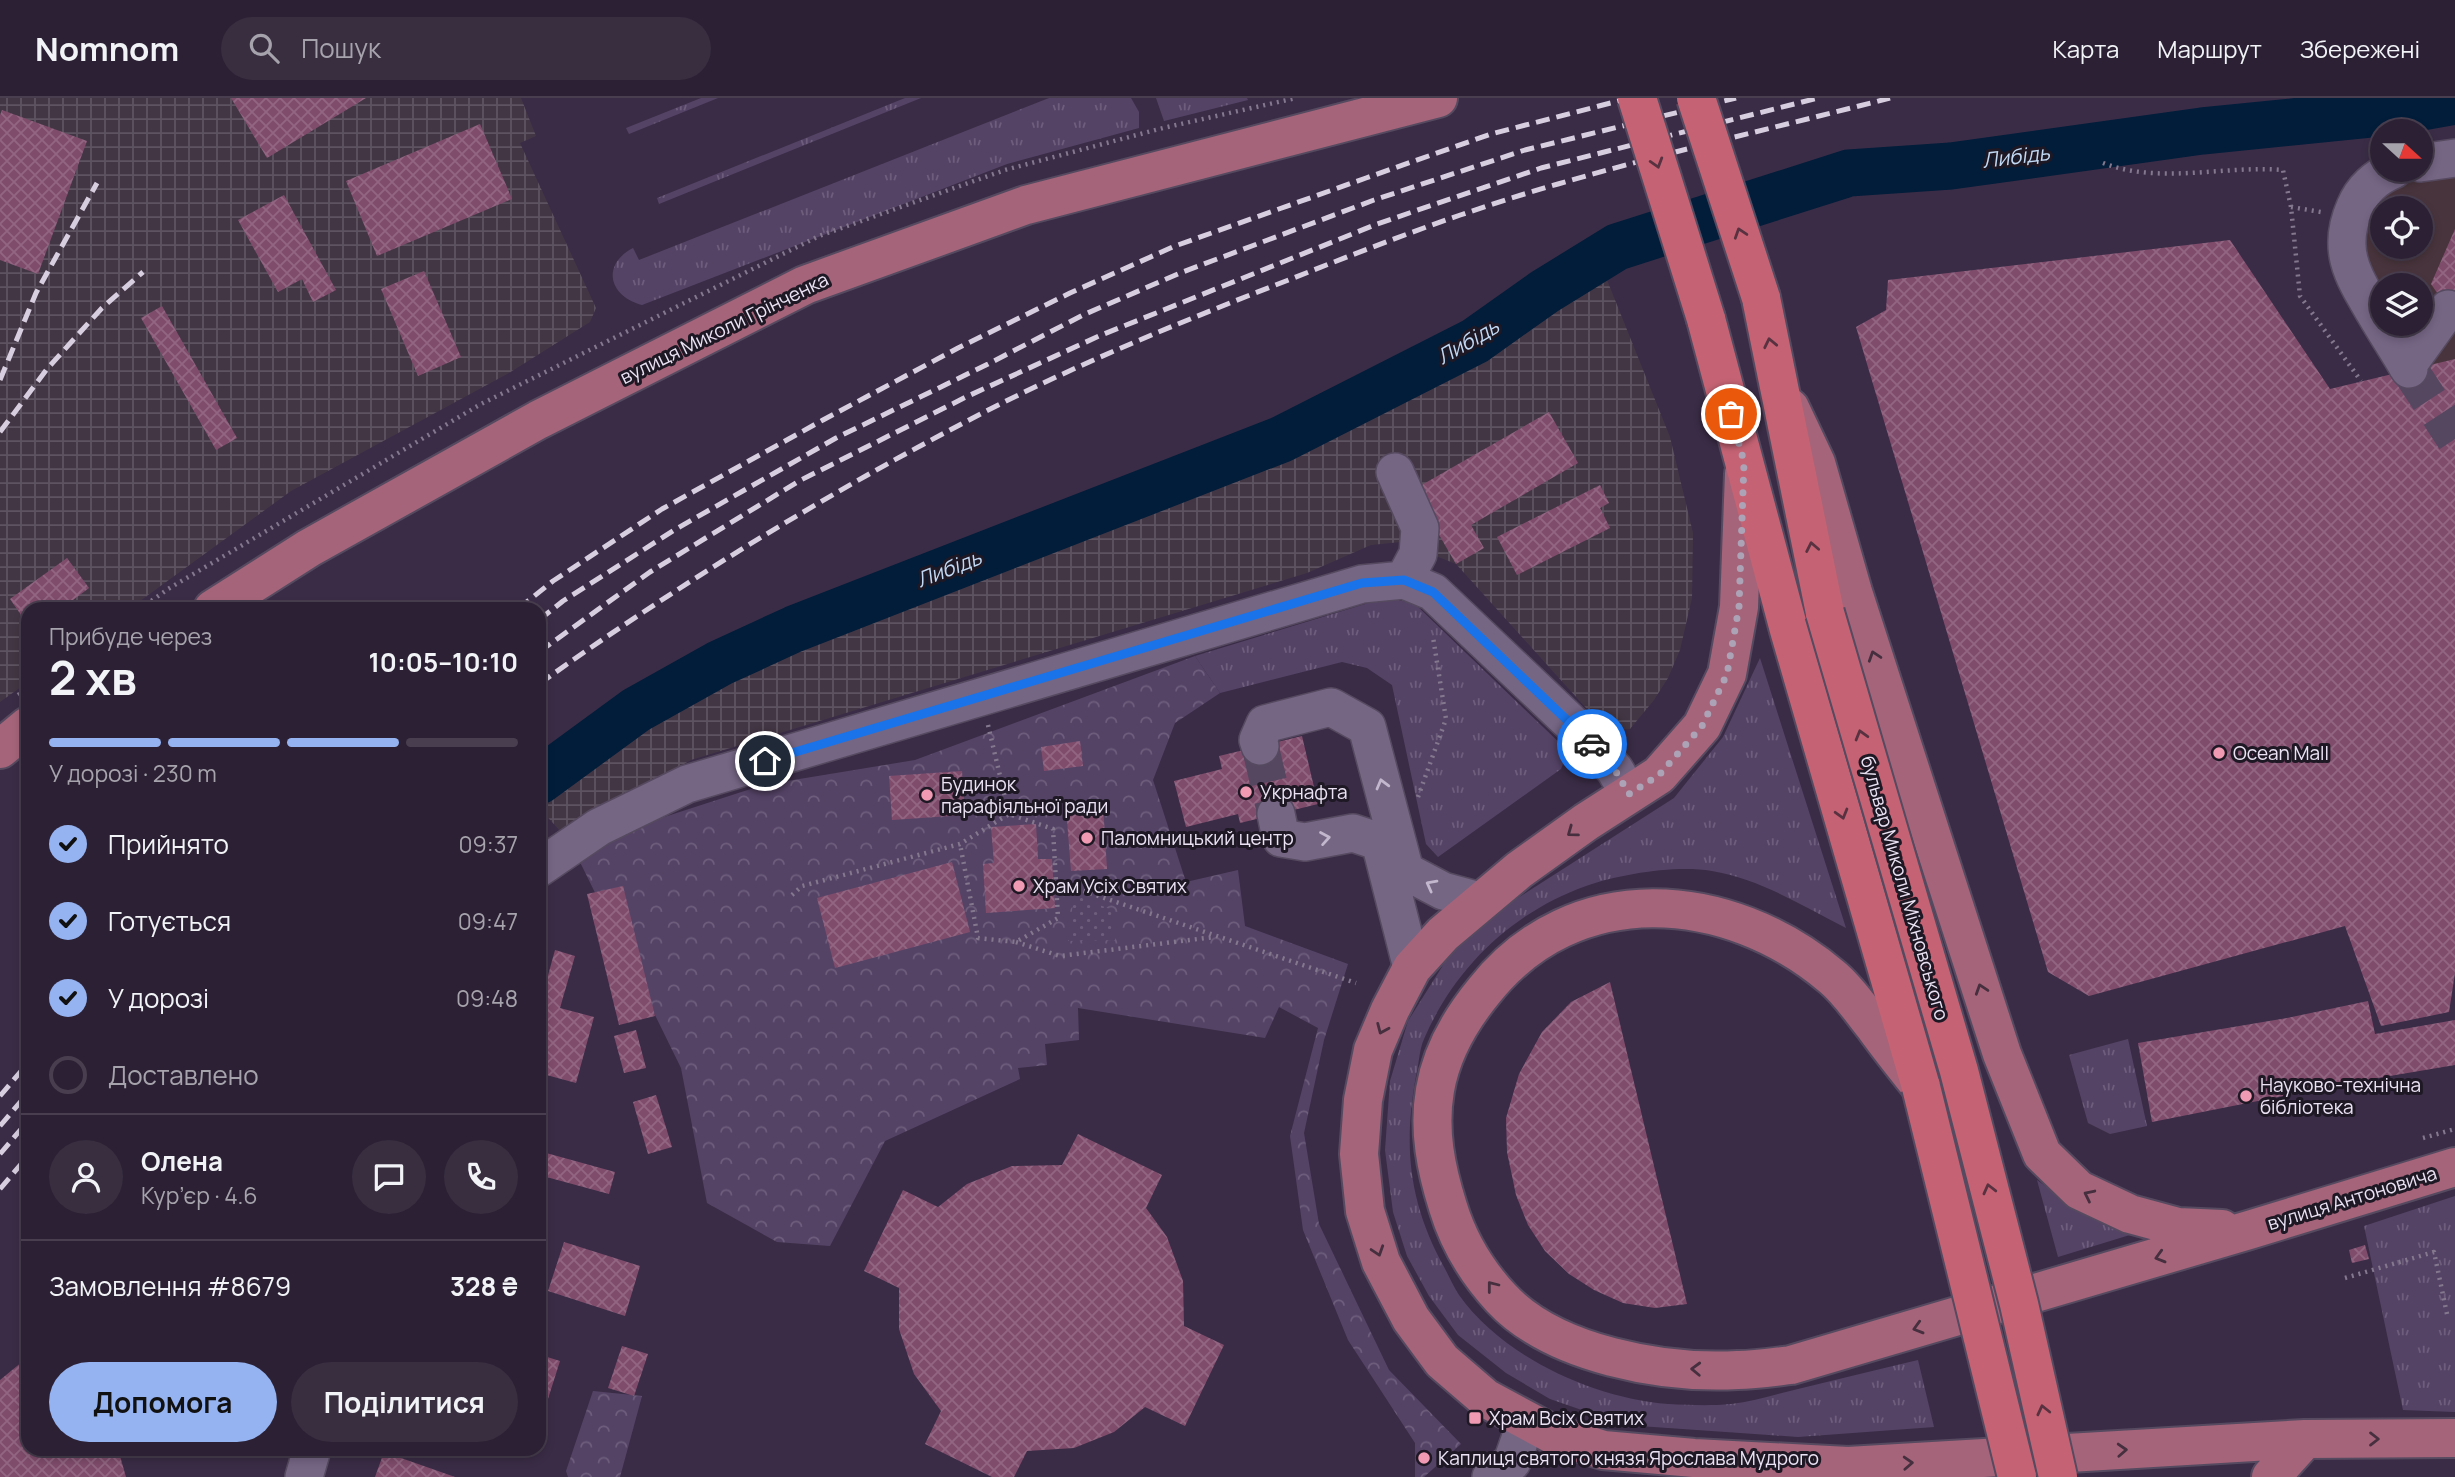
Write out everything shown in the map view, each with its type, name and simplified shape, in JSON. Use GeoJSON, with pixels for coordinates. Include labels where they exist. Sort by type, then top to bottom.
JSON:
{"type":"FeatureCollection","features":[{"type":"Feature","properties":{"kind":"highway","name":"бульвар Миколи Міхновського"},"geometry":{"type":"LineString","coordinates":[[1637,98],[1706,319],[1788,630],[1921,1087],[2017,1477]]}},
{"type":"Feature","properties":{"kind":"highway","name":"бульвар Миколи Міхновського"},"geometry":{"type":"LineString","coordinates":[[1696,98],[1761,298],[1825,614],[1959,1071],[2019,1304],[2058,1477]]}},
{"type":"Feature","properties":{"kind":"main road","name":"вулиця Миколи Грінченка"},"geometry":{"type":"LineString","coordinates":[[224,602],[309,548],[538,419],[805,285],[1026,205],[1438,98]]}},
{"type":"Feature","properties":{"kind":"main road"},"geometry":{"type":"LineString","coordinates":[[1780,387],[1816,463],[1853,592],[1998,1041],[2042,1154],[2079,1190],[2130,1214],[2178,1227],[2249,1230]]}},
{"type":"Feature","properties":{"kind":"main road"},"geometry":{"type":"LineString","coordinates":[[1744,462],[1739,607],[1727,674],[1702,726],[1659,775],[1574,830],[1480,901],[1443,934],[1412,968],[1373,1050],[1363,1100],[1359,1154],[1365,1211],[1381,1262],[1411,1319],[1442,1361],[1485,1398],[1552,1434],[1603,1450],[1848,1466],[2305,1439],[2455,1438]]}},
{"type":"Feature","properties":{"kind":"main road"},"geometry":{"type":"LineString","coordinates":[[0,749],[21,732]]}},
{"type":"Feature","properties":{"kind":"main road","name":"вулиця Антоновича"},"geometry":{"type":"LineString","coordinates":[[1921,1087],[1833,978],[1774,938],[1742,923],[1708,913],[1659,908],[1634,909],[1596,916],[1560,929],[1525,950],[1494,978],[1467,1012],[1447,1049],[1435,1090],[1431,1135],[1439,1180],[1453,1223],[1474,1264],[1502,1299],[1540,1328],[1586,1349],[1635,1362],[1738,1371],[1791,1365],[2455,1167]]}},
{"type":"Feature","properties":{"kind":"main road"},"geometry":{"type":"LineString","coordinates":[[2272,1477],[2305,1439]]}},
{"type":"Feature","properties":{"kind":"street"},"geometry":{"type":"LineString","coordinates":[[2433,161],[2455,158]]}},
{"type":"Feature","properties":{"kind":"street"},"geometry":{"type":"LineString","coordinates":[[2374,182],[2361,194],[2351,216],[2346,251],[2354,278],[2408,367],[2448,309]]}},
{"type":"Feature","properties":{"kind":"street"},"geometry":{"type":"LineString","coordinates":[[1395,472],[1420,528],[1418,554],[1404,580]]}},
{"type":"Feature","properties":{"kind":"street"},"geometry":{"type":"LineString","coordinates":[[546,863],[599,827],[687,784],[1362,583],[1404,580],[1433,592],[1590,741],[1615,770],[1629,794]]}},
{"type":"Feature","properties":{"kind":"street"},"geometry":{"type":"LineString","coordinates":[[1259,746],[1258,740],[1265,724],[1331,707],[1367,727],[1405,871],[1443,891],[1480,901]]}},
{"type":"Feature","properties":{"kind":"street"},"geometry":{"type":"LineString","coordinates":[[1276,814],[1281,838],[1305,842],[1353,833],[1380,842],[1412,968]]}},
{"type":"Feature","properties":{"kind":"street"},"geometry":{"type":"LineString","coordinates":[[1491,1477],[1512,1462],[1526,1422]]}},
{"type":"Feature","properties":{"kind":"street"},"geometry":{"type":"LineString","coordinates":[[304,1477],[310,1456]]}},
{"type":"Feature","properties":{"kind":"path"},"geometry":{"type":"LineString","coordinates":[[2103,163],[2115,168],[2158,174],[2255,168],[2283,170],[2291,207],[2300,296],[2361,381]]}},
{"type":"Feature","properties":{"kind":"path"},"geometry":{"type":"LineString","coordinates":[[149,602],[322,499]]}},
{"type":"Feature","properties":{"kind":"path"},"geometry":{"type":"LineString","coordinates":[[1418,797],[1446,719],[1433,633]]}},
{"type":"Feature","properties":{"kind":"path"},"geometry":{"type":"LineString","coordinates":[[985,714],[1009,814]]}},
{"type":"Feature","properties":{"kind":"path"},"geometry":{"type":"LineString","coordinates":[[792,895],[802,886],[960,844],[1009,814]]}},
{"type":"Feature","properties":{"kind":"path"},"geometry":{"type":"LineString","coordinates":[[1009,814],[1053,829],[1057,882],[1058,918],[1016,942]]}},
{"type":"Feature","properties":{"kind":"path"},"geometry":{"type":"LineString","coordinates":[[960,844],[978,939],[1016,942],[1060,956],[1214,937]]}},
{"type":"Feature","properties":{"kind":"path"},"geometry":{"type":"LineString","coordinates":[[1057,882],[1356,983]]}},
{"type":"Feature","properties":{"kind":"path"},"geometry":{"type":"LineString","coordinates":[[2423,1138],[2455,1129]]}},
{"type":"Feature","properties":{"kind":"path"},"geometry":{"type":"LineString","coordinates":[[2346,1278],[2434,1252],[2447,1314]]}},
{"type":"Feature","properties":{"kind":"shaded area"},"geometry":{"type":"Polygon","coordinates":[[[0,98],[521,98],[536,136],[520,143],[596,308],[590,322],[509,373],[291,491],[139,602],[21,602],[21,687],[0,702],[0,98]]]}},
{"type":"Feature","properties":{"kind":"shaded area"},"geometry":{"type":"Polygon","coordinates":[[[2455,169],[2455,408],[2403,336],[2433,336],[2433,273],[2371,273],[2358,222],[2370,199],[2370,259],[2433,259],[2433,196],[2375,196],[2399,182],[2433,182],[2433,172],[2455,169]]]}},
{"type":"Feature","properties":{"kind":"shaded area"},"geometry":{"type":"Polygon","coordinates":[[[1605,275],[1670,437],[1693,533],[1692,598],[1680,650],[1668,678],[1654,700],[1630,729],[1617,730],[1595,718],[1456,564],[1401,542],[1371,545],[1307,573],[691,760],[563,834],[546,816],[546,791],[636,721],[727,667],[766,649],[1302,437],[1605,275]]]}},
{"type":"Feature","properties":{"kind":"green space"},"geometry":{"type":"Polygon","coordinates":[[[701,98],[718,98],[629,134],[626,128],[701,98]]]}},
{"type":"Feature","properties":{"kind":"green space"},"geometry":{"type":"Polygon","coordinates":[[[905,98],[921,98],[659,204],[657,198],[905,98]]]}},
{"type":"Feature","properties":{"kind":"green space"},"geometry":{"type":"Polygon","coordinates":[[[1049,98],[1131,98],[1139,112],[1139,128],[1007,164],[642,305],[622,295],[613,280],[616,263],[633,248],[639,260],[1049,98]]]}},
{"type":"Feature","properties":{"kind":"green space"},"geometry":{"type":"Polygon","coordinates":[[[1156,98],[1247,98],[1248,100],[1164,121],[1156,98]]]}},
{"type":"Feature","properties":{"kind":"green space"},"geometry":{"type":"Polygon","coordinates":[[[1385,598],[1414,603],[1568,751],[1561,769],[1438,857],[1426,844],[1392,685],[1367,668],[1342,662],[1220,693],[1195,656],[1385,598]]]}},
{"type":"Feature","properties":{"kind":"green space"},"geometry":{"type":"Polygon","coordinates":[[[1195,656],[1220,693],[1175,723],[1153,780],[1186,882],[1238,870],[1245,926],[1348,964],[1324,1040],[1304,1133],[1319,1224],[1389,1370],[1461,1444],[1424,1477],[1415,1477],[1415,1443],[1348,1340],[1303,1230],[1290,1136],[1318,1028],[1279,1007],[1265,1038],[1078,1008],[1079,1040],[1045,1044],[1047,1065],[1018,1068],[1020,1079],[885,1141],[830,1246],[777,1242],[707,1203],[681,1068],[579,860],[618,832],[763,785],[915,760],[1195,656]]]}},
{"type":"Feature","properties":{"kind":"green space"},"geometry":{"type":"Polygon","coordinates":[[[1760,658],[1846,928],[1747,880],[1697,869],[1665,870],[1615,878],[1559,897],[1534,911],[1489,945],[1470,966],[1452,988],[1424,1039],[1410,1127],[1416,1197],[1432,1243],[1459,1295],[1500,1337],[1552,1371],[1610,1393],[1639,1400],[1668,1404],[1723,1405],[1755,1400],[1918,1360],[1934,1427],[1798,1437],[1625,1425],[1550,1399],[1506,1373],[1458,1335],[1429,1296],[1407,1256],[1393,1212],[1385,1150],[1390,1081],[1408,1021],[1445,962],[1488,917],[1674,798],[1723,737],[1760,658]]]}},
{"type":"Feature","properties":{"kind":"green space"},"geometry":{"type":"Polygon","coordinates":[[[1074,895],[1115,911],[1115,940],[1068,941],[1074,895]]]}},
{"type":"Feature","properties":{"kind":"green space"},"geometry":{"type":"Polygon","coordinates":[[[2128,1039],[2147,1126],[2110,1134],[2088,1123],[2069,1055],[2128,1039]]]}},
{"type":"Feature","properties":{"kind":"green space"},"geometry":{"type":"Polygon","coordinates":[[[2037,1180],[2088,1217],[2133,1234],[2058,1257],[2037,1180]]]}},
{"type":"Feature","properties":{"kind":"green space"},"geometry":{"type":"Polygon","coordinates":[[[2455,1196],[2455,1412],[2403,1410],[2364,1226],[2455,1196]]]}},
{"type":"Feature","properties":{"kind":"green space"},"geometry":{"type":"Polygon","coordinates":[[[593,1391],[642,1396],[620,1477],[568,1477],[566,1471],[593,1391]]]}},
{"type":"Feature","properties":{"kind":"building"},"geometry":{"type":"Polygon","coordinates":[[[231,98],[366,98],[267,158],[231,98]]]}},
{"type":"Feature","properties":{"kind":"building"},"geometry":{"type":"Polygon","coordinates":[[[2,110],[87,141],[38,274],[0,260],[2,110]]]}},
{"type":"Feature","properties":{"kind":"building"},"geometry":{"type":"Polygon","coordinates":[[[480,124],[512,199],[377,256],[346,181],[480,124]]]}},
{"type":"Feature","properties":{"kind":"building"},"geometry":{"type":"Polygon","coordinates":[[[284,195],[336,290],[313,302],[302,279],[278,292],[238,220],[284,195]]]}},
{"type":"Feature","properties":{"kind":"building"},"geometry":{"type":"Polygon","coordinates":[[[2455,229],[2455,319],[2433,287],[2433,279],[2455,229]]]}},
{"type":"Feature","properties":{"kind":"building","name":"Ocean Mall"},"geometry":{"type":"Polygon","coordinates":[[[2230,240],[2330,389],[2455,359],[2455,973],[2449,1012],[2381,1026],[2345,926],[2089,996],[2048,972],[1856,327],[1886,310],[1888,280],[2230,240]]]}},
{"type":"Feature","properties":{"kind":"building"},"geometry":{"type":"Polygon","coordinates":[[[424,271],[461,357],[418,376],[381,289],[424,271]]]}},
{"type":"Feature","properties":{"kind":"building"},"geometry":{"type":"Polygon","coordinates":[[[162,306],[237,438],[216,450],[141,318],[162,306]]]}},
{"type":"Feature","properties":{"kind":"building"},"geometry":{"type":"Polygon","coordinates":[[[1549,412],[1578,463],[1471,525],[1484,548],[1456,564],[1413,490],[1549,412]]]}},
{"type":"Feature","properties":{"kind":"building"},"geometry":{"type":"Polygon","coordinates":[[[1600,485],[1609,503],[1600,508],[1610,528],[1517,575],[1497,537],[1600,485]]]}},
{"type":"Feature","properties":{"kind":"building"},"geometry":{"type":"Polygon","coordinates":[[[67,558],[89,588],[70,602],[21,602],[21,615],[10,599],[67,558]]]}},
{"type":"Feature","properties":{"kind":"building","name":"Укрнафта"},"geometry":{"type":"Polygon","coordinates":[[[1302,736],[1318,804],[1240,823],[1238,814],[1186,827],[1174,781],[1222,769],[1219,756],[1302,736]]]}},
{"type":"Feature","properties":{"kind":"building"},"geometry":{"type":"Polygon","coordinates":[[[1080,741],[1083,766],[1044,771],[1041,747],[1080,741]]]}},
{"type":"Feature","properties":{"kind":"building","name":"Будинок парафіяльної ради"},"geometry":{"type":"Polygon","coordinates":[[[962,771],[965,815],[892,820],[889,776],[962,771]]]}},
{"type":"Feature","properties":{"kind":"building","name":"Паломницький центр"},"geometry":{"type":"Polygon","coordinates":[[[1103,805],[1107,869],[1071,871],[1066,807],[1103,805]]]}},
{"type":"Feature","properties":{"kind":"building","name":"Храм Усіх Святих"},"geometry":{"type":"Polygon","coordinates":[[[1036,824],[1038,859],[1052,859],[1055,908],[986,913],[983,864],[994,863],[991,827],[1036,824]]]}},
{"type":"Feature","properties":{"kind":"building"},"geometry":{"type":"Polygon","coordinates":[[[952,862],[970,932],[835,968],[817,898],[952,862]]]}},
{"type":"Feature","properties":{"kind":"building"},"geometry":{"type":"Polygon","coordinates":[[[623,886],[655,1016],[619,1025],[587,894],[623,886]]]}},
{"type":"Feature","properties":{"kind":"building"},"geometry":{"type":"Polygon","coordinates":[[[555,950],[575,956],[560,1008],[594,1017],[576,1083],[546,1075],[546,983],[555,950]]]}},
{"type":"Feature","properties":{"kind":"building"},"geometry":{"type":"Polygon","coordinates":[[[1610,982],[1687,1304],[1655,1308],[1623,1303],[1594,1290],[1569,1274],[1545,1251],[1528,1225],[1516,1195],[1507,1152],[1506,1118],[1519,1074],[1542,1032],[1571,1002],[1610,982]]]}},
{"type":"Feature","properties":{"kind":"building"},"geometry":{"type":"Polygon","coordinates":[[[2368,1001],[2375,1034],[2455,1020],[2455,1065],[2152,1122],[2138,1043],[2287,1018],[2368,1001]]]}},
{"type":"Feature","properties":{"kind":"building"},"geometry":{"type":"Polygon","coordinates":[[[636,1030],[646,1068],[624,1073],[614,1036],[636,1030]]]}},
{"type":"Feature","properties":{"kind":"building"},"geometry":{"type":"Polygon","coordinates":[[[656,1095],[672,1147],[648,1154],[633,1102],[656,1095]]]}},
{"type":"Feature","properties":{"kind":"building"},"geometry":{"type":"Polygon","coordinates":[[[1078,1134],[1162,1175],[1146,1208],[1167,1237],[1183,1281],[1184,1326],[1224,1345],[1185,1426],[1145,1407],[1114,1432],[1074,1448],[1027,1451],[1014,1477],[992,1477],[925,1444],[941,1411],[914,1374],[899,1329],[899,1288],[864,1271],[903,1190],[938,1207],[967,1184],[1012,1166],[1062,1165],[1078,1134]]]}},
{"type":"Feature","properties":{"kind":"building"},"geometry":{"type":"Polygon","coordinates":[[[546,1153],[615,1172],[609,1194],[546,1177],[546,1153]]]}},
{"type":"Feature","properties":{"kind":"building"},"geometry":{"type":"Polygon","coordinates":[[[564,1242],[640,1266],[625,1316],[548,1291],[564,1242]]]}},
{"type":"Feature","properties":{"kind":"building"},"geometry":{"type":"Polygon","coordinates":[[[2365,1245],[2369,1259],[2352,1263],[2349,1250],[2365,1245]]]}},
{"type":"Feature","properties":{"kind":"building"},"geometry":{"type":"Polygon","coordinates":[[[622,1346],[648,1354],[634,1396],[608,1388],[622,1346]]]}},
{"type":"Feature","properties":{"kind":"building"},"geometry":{"type":"Polygon","coordinates":[[[546,1357],[560,1361],[546,1402],[546,1357]]]}},
{"type":"Feature","properties":{"kind":"building"},"geometry":{"type":"Polygon","coordinates":[[[21,1363],[21,1456],[120,1456],[126,1477],[0,1477],[0,1380],[21,1363]]]}},
{"type":"Feature","properties":{"kind":"building"},"geometry":{"type":"Polygon","coordinates":[[[383,1456],[395,1456],[455,1477],[375,1477],[383,1456]]]}},
{"type":"Feature","properties":{"kind":"waterway","name":"Либідь"},"geometry":{"type":"LineString","coordinates":[[546,776],[636,710],[720,663],[794,629],[1282,439],[1475,341],[1544,292],[1617,247],[1849,173],[1951,166],[2202,131],[2400,111],[2455,101]]}},
{"type":"Feature","properties":{"kind":"tunnel"},"geometry":{"type":"LineString","coordinates":[[2409,369],[2455,439]]}},
{"type":"Feature","properties":{"kind":"tunnel"},"geometry":{"type":"LineString","coordinates":[[1260,746],[1276,814]]}},
{"type":"Feature","properties":{"kind":"railway"},"geometry":{"type":"LineString","coordinates":[[527,602],[553,581],[662,509],[958,348],[1070,293],[1175,246],[1491,134],[1630,98]]}},
{"type":"Feature","properties":{"kind":"railway"},"geometry":{"type":"LineString","coordinates":[[546,614],[676,529],[836,438],[1083,315],[1180,273],[1374,200],[1525,150],[1736,98]]}},
{"type":"Feature","properties":{"kind":"railway"},"geometry":{"type":"LineString","coordinates":[[546,647],[650,572],[799,481],[966,397],[1099,336],[1377,224],[1541,168],[1818,98]]}},
{"type":"Feature","properties":{"kind":"railway"},"geometry":{"type":"LineString","coordinates":[[546,679],[643,612],[805,511],[1010,399],[1129,344],[1357,253],[1490,205],[1640,161],[1890,98]]}},
{"type":"Feature","properties":{"kind":"railway"},"geometry":{"type":"LineString","coordinates":[[0,380],[36,293],[97,183]]}},
{"type":"Feature","properties":{"kind":"railway"},"geometry":{"type":"LineString","coordinates":[[0,432],[47,369],[102,308],[143,272]]}},
{"type":"Feature","properties":{"kind":"railway"},"geometry":{"type":"LineString","coordinates":[[0,1096],[21,1071]]}},
{"type":"Feature","properties":{"kind":"railway"},"geometry":{"type":"LineString","coordinates":[[0,1126],[21,1101]]}},
{"type":"Feature","properties":{"kind":"railway"},"geometry":{"type":"LineString","coordinates":[[0,1154],[21,1129]]}},
{"type":"Feature","properties":{"kind":"railway"},"geometry":{"type":"LineString","coordinates":[[0,1189],[21,1164]]}},
{"type":"Feature","properties":{"kind":"way so far"},"geometry":{"type":"LineString","coordinates":[[1592,744],[1615,770],[1629,794],[1659,775],[1702,726],[1727,674],[1739,607],[1744,462],[1731,414]]}},
{"type":"Feature","properties":{"kind":"place","name":"Ocean Mall"},"geometry":{"type":"Point","coordinates":[2219,753]}},
{"type":"Feature","properties":{"kind":"place","name":"Укрнафта"},"geometry":{"type":"Point","coordinates":[1246,792]}},
{"type":"Feature","properties":{"kind":"place","name":"Будинок парафіяльної ради"},"geometry":{"type":"Point","coordinates":[927,795]}},
{"type":"Feature","properties":{"kind":"place","name":"Паломницький центр"},"geometry":{"type":"Point","coordinates":[1087,838]}},
{"type":"Feature","properties":{"kind":"place","name":"Храм Усіх Святих"},"geometry":{"type":"Point","coordinates":[1019,886]}},
{"type":"Feature","properties":{"kind":"place","name":"Науково-технічна бібліотека"},"geometry":{"type":"Point","coordinates":[2246,1096]}},
{"type":"Feature","properties":{"kind":"place","name":"Храм Всіх Святих"},"geometry":{"type":"Point","coordinates":[1475,1418]}},
{"type":"Feature","properties":{"kind":"place","name":"Каплиця святого князя Ярослава Мудрого"},"geometry":{"type":"Point","coordinates":[1424,1458]}},
{"type":"Feature","properties":{"kind":"route"},"geometry":{"type":"LineString","coordinates":[[765,761],[1362,583],[1404,580],[1433,592],[1592,744]]}}]}
